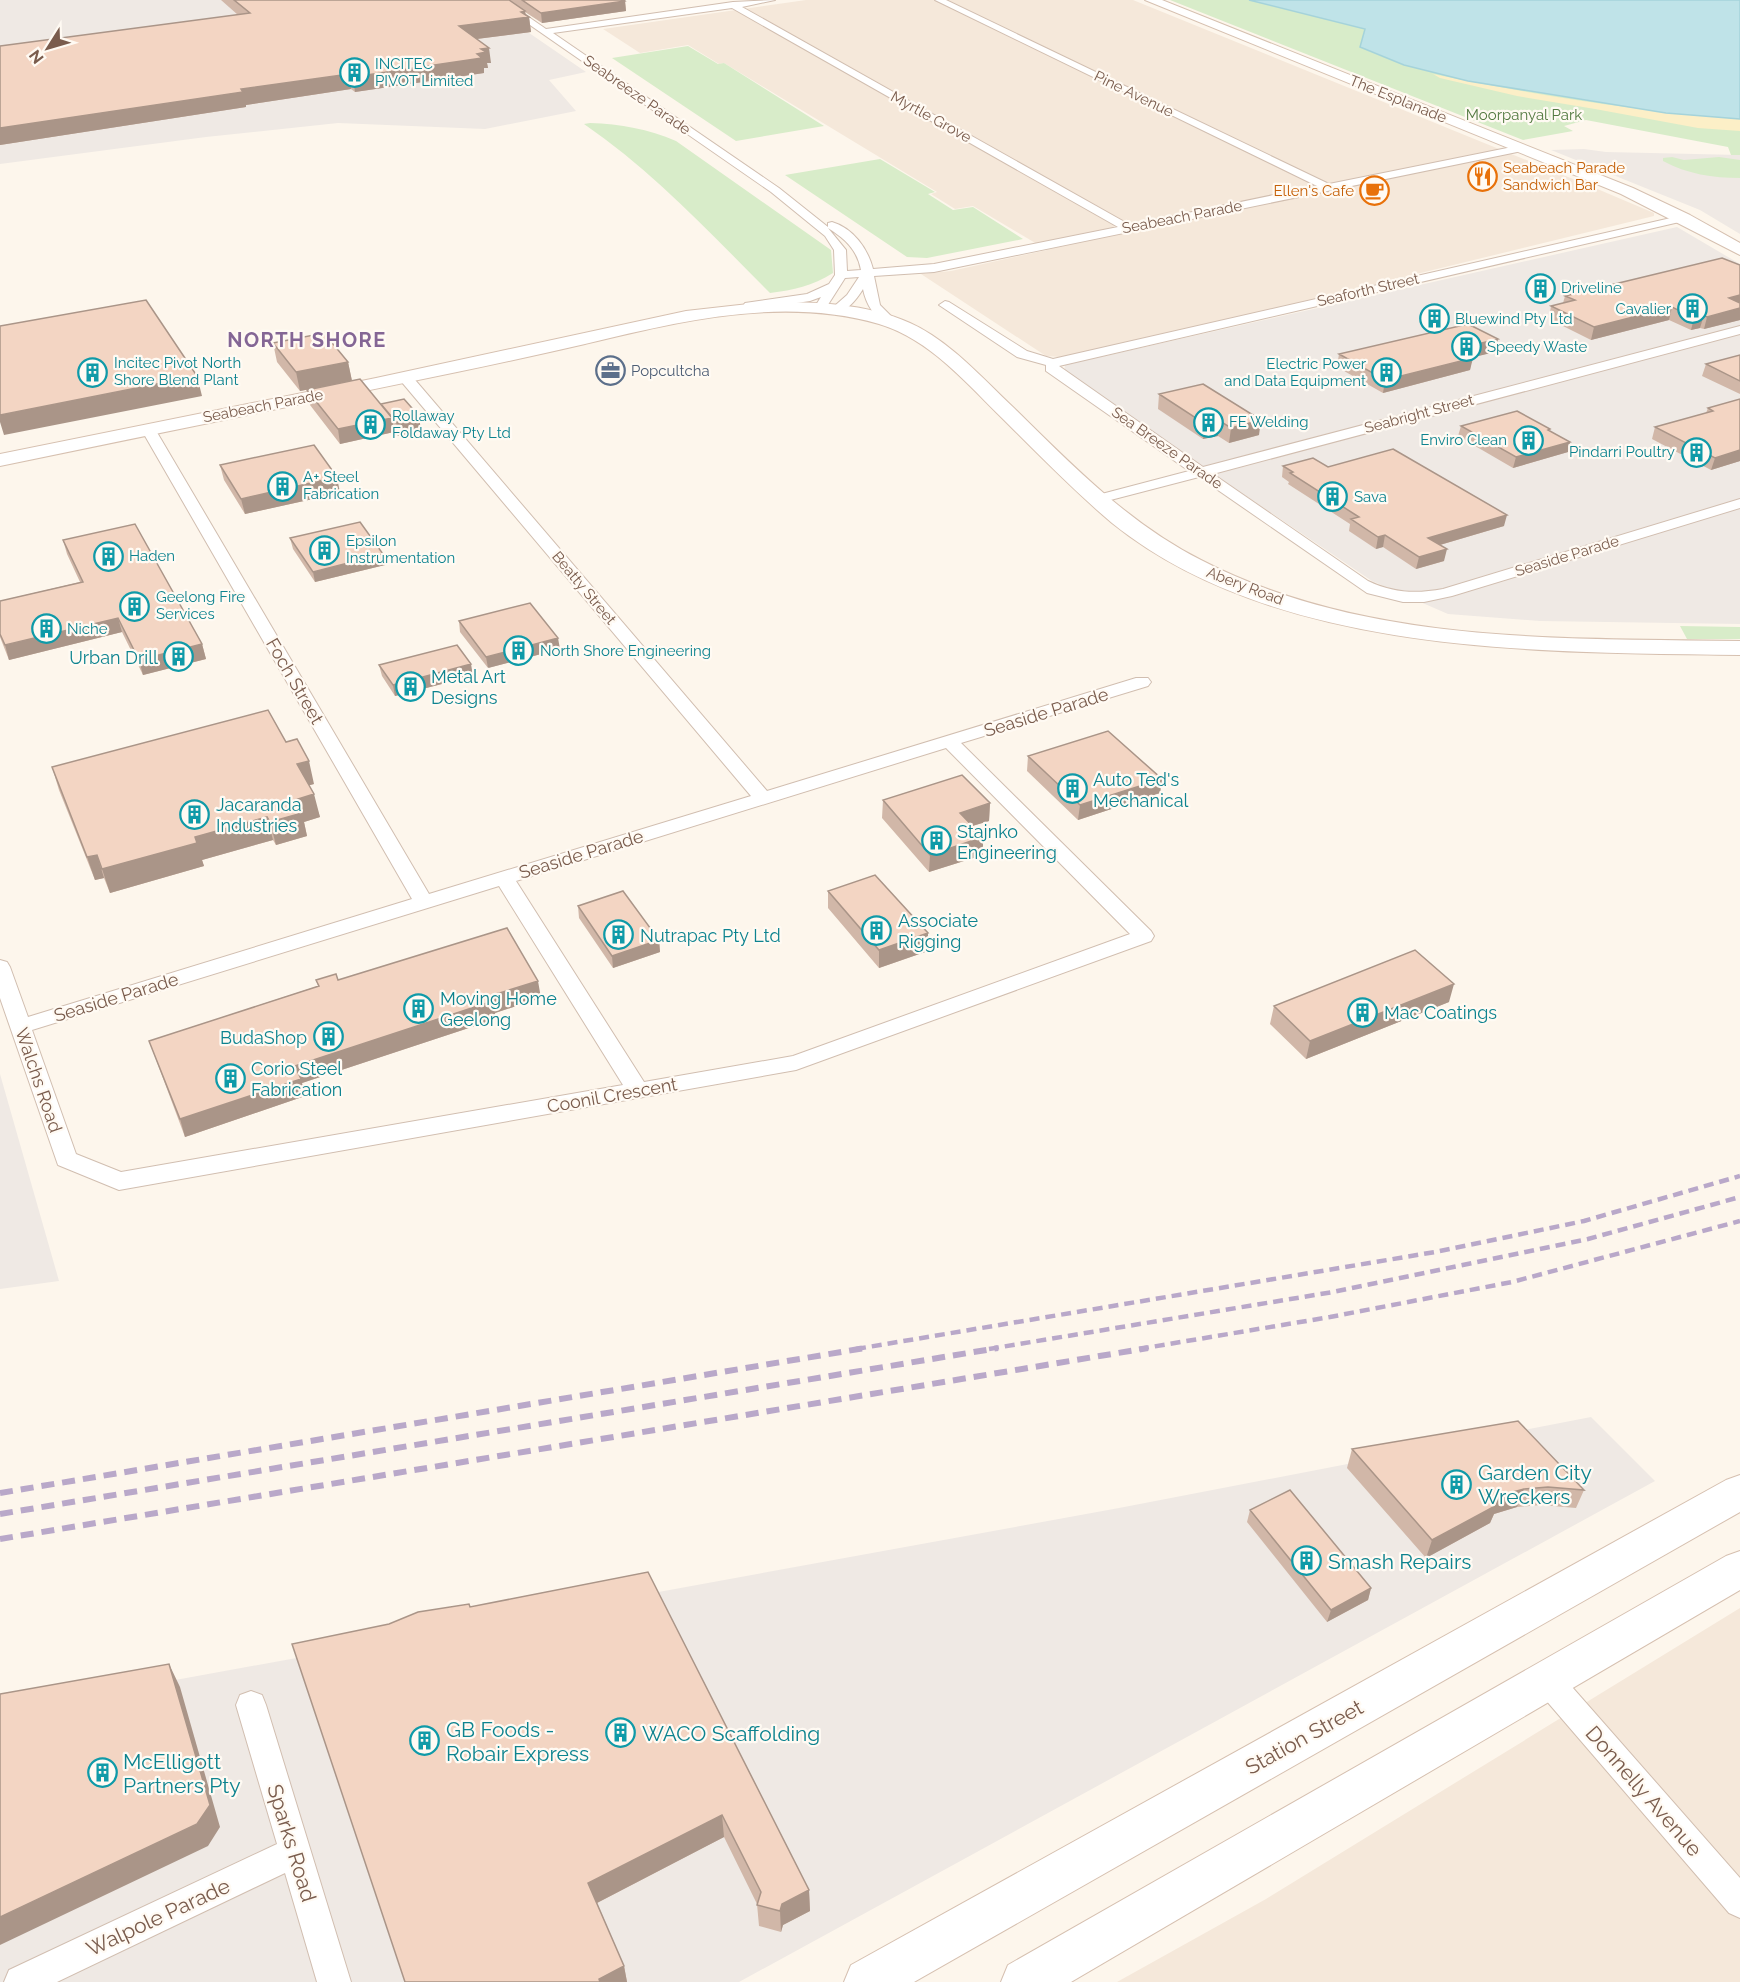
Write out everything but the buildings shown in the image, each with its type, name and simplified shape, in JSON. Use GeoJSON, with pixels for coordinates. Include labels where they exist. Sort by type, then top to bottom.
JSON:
{"type":"FeatureCollection","features":[{"type":"Feature","properties":{"kind":"main road","name":"The Esplanade"},"geometry":{"type":"LineString","coordinates":[[1151,0],[1522,148],[1648,201],[1684,218],[1740,250]]}},
{"type":"Feature","properties":{"kind":"main road","name":"Seabeach Parade"},"geometry":{"type":"LineString","coordinates":[[0,460],[405,377],[663,320],[728,309],[766,306],[825,312],[915,338],[941,352]]}},
{"type":"Feature","properties":{"kind":"main road","name":"Seabeach Parade"},"geometry":{"type":"LineString","coordinates":[[561,344],[738,316],[825,312]]}},
{"type":"Feature","properties":{"kind":"main road","name":"Abery Road"},"geometry":{"type":"LineString","coordinates":[[825,312],[890,321],[918,334],[941,352],[1099,499],[1152,542],[1204,571],[1265,595],[1346,619],[1443,637],[1501,642],[1740,648]]}},
{"type":"Feature","properties":{"kind":"main road","name":"Station Street"},"geometry":{"type":"LineString","coordinates":[[868,1982],[1740,1492]]}},
{"type":"Feature","properties":{"kind":"main road"},"geometry":{"type":"LineString","coordinates":[[1025,1982],[1740,1569]]}},
{"type":"Feature","properties":{"kind":"street","name":"Seabreeze Parade"},"geometry":{"type":"LineString","coordinates":[[498,0],[775,190],[826,220],[849,238],[860,250],[872,305],[877,313],[890,321]]}},
{"type":"Feature","properties":{"kind":"street"},"geometry":{"type":"LineString","coordinates":[[544,32],[771,0]]}},
{"type":"Feature","properties":{"kind":"street","name":"Pine Avenue"},"geometry":{"type":"LineString","coordinates":[[939,0],[1329,188]]}},
{"type":"Feature","properties":{"kind":"street","name":"Myrtle Grove"},"geometry":{"type":"LineString","coordinates":[[733,5],[1128,228]]}},
{"type":"Feature","properties":{"kind":"street","name":"Seabeach Parade"},"geometry":{"type":"LineString","coordinates":[[728,309],[818,294],[838,280],[867,274],[934,268],[1522,148]]}},
{"type":"Feature","properties":{"kind":"street","name":"Seabreeze Parade"},"geometry":{"type":"LineString","coordinates":[[775,190],[834,239],[840,250],[838,280]]}},
{"type":"Feature","properties":{"kind":"street","name":"Seaforth Street"},"geometry":{"type":"LineString","coordinates":[[1053,363],[1684,218]]}},
{"type":"Feature","properties":{"kind":"street"},"geometry":{"type":"LineString","coordinates":[[825,312],[852,297],[867,274]]}},
{"type":"Feature","properties":{"kind":"street"},"geometry":{"type":"LineString","coordinates":[[825,312],[838,280]]}},
{"type":"Feature","properties":{"kind":"street","name":"Sea Breeze Parade"},"geometry":{"type":"LineString","coordinates":[[945,305],[1022,354],[1053,363],[1052,368],[1362,584],[1376,592],[1393,597]]}},
{"type":"Feature","properties":{"kind":"street","name":"Seabright Street"},"geometry":{"type":"LineString","coordinates":[[1099,499],[1740,330]]}},
{"type":"Feature","properties":{"kind":"street","name":"Beatty Street"},"geometry":{"type":"LineString","coordinates":[[405,377],[763,798]]}},
{"type":"Feature","properties":{"kind":"street","name":"Foch Street"},"geometry":{"type":"LineString","coordinates":[[148,429],[424,902]]}},
{"type":"Feature","properties":{"kind":"street","name":"Seaside Parade"},"geometry":{"type":"LineString","coordinates":[[1393,597],[1415,598],[1446,593],[1740,503]]}},
{"type":"Feature","properties":{"kind":"street","name":"Seaside Parade"},"geometry":{"type":"LineString","coordinates":[[21,1026],[1142,682]]}},
{"type":"Feature","properties":{"kind":"street","name":"Coonil Crescent"},"geometry":{"type":"LineString","coordinates":[[66,1159],[119,1181],[796,1063],[1144,936],[949,741]]}},
{"type":"Feature","properties":{"kind":"street"},"geometry":{"type":"LineString","coordinates":[[504,878],[638,1090]]}},
{"type":"Feature","properties":{"kind":"street","name":"Walchs Road"},"geometry":{"type":"LineString","coordinates":[[0,967],[66,1159]]}},
{"type":"Feature","properties":{"kind":"street","name":"Donnelly Avenue"},"geometry":{"type":"LineString","coordinates":[[1548,1681],[1740,1902]]}},
{"type":"Feature","properties":{"kind":"street","name":"Sparks Road"},"geometry":{"type":"LineString","coordinates":[[250,1705],[334,1982]]}},
{"type":"Feature","properties":{"kind":"street","name":"Walpole Parade"},"geometry":{"type":"LineString","coordinates":[[21,1982],[295,1852]]}},
{"type":"Feature","properties":{"kind":"shaded area"},"geometry":{"type":"Polygon","coordinates":[[[0,0],[481,0],[586,72],[549,80],[576,111],[485,129],[338,123],[206,137],[0,164],[0,0]]]}},
{"type":"Feature","properties":{"kind":"shaded area"},"geometry":{"type":"Polygon","coordinates":[[[806,0],[1133,0],[1595,188],[1654,213],[1654,216],[1073,358],[1046,356],[921,274],[951,271],[1047,250],[973,206],[955,209],[931,194],[937,192],[724,63],[719,64],[688,45],[640,53],[603,29],[806,0]]]}},
{"type":"Feature","properties":{"kind":"shaded area"},"geometry":{"type":"Polygon","coordinates":[[[1584,149],[1606,152],[1740,155],[1740,234],[1700,210],[1551,150],[1584,149]]]}},
{"type":"Feature","properties":{"kind":"shaded area"},"geometry":{"type":"Polygon","coordinates":[[[1677,227],[1740,264],[1740,624],[1540,621],[1448,614],[1372,581],[1064,373],[1065,365],[1677,227]]]}},
{"type":"Feature","properties":{"kind":"shaded area"},"geometry":{"type":"Polygon","coordinates":[[[0,1074],[59,1281],[0,1289],[0,1074]]]}},
{"type":"Feature","properties":{"kind":"shaded area"},"geometry":{"type":"Polygon","coordinates":[[[1591,1417],[1655,1481],[739,1982],[0,1982],[0,1712],[1119,1508],[1591,1417]]]}},
{"type":"Feature","properties":{"kind":"shaded area"},"geometry":{"type":"Polygon","coordinates":[[[1740,1608],[1740,1982],[1117,1982],[1266,1899],[1740,1608]]]}},
{"type":"Feature","properties":{"kind":"green space","name":"Moorpanyal Park"},"geometry":{"type":"Polygon","coordinates":[[[1170,0],[1249,0],[1365,29],[1360,47],[1404,65],[1468,81],[1666,113],[1740,119],[1740,155],[1731,155],[1728,147],[1586,120],[1564,126],[1573,131],[1523,140],[1170,0]]]}},
{"type":"Feature","properties":{"kind":"green space"},"geometry":{"type":"Polygon","coordinates":[[[688,46],[718,64],[724,63],[824,126],[736,141],[612,58],[688,46]]]}},
{"type":"Feature","properties":{"kind":"green space"},"geometry":{"type":"Polygon","coordinates":[[[584,124],[634,128],[676,141],[831,250],[833,273],[803,287],[770,293],[658,183],[584,124]]]}},
{"type":"Feature","properties":{"kind":"green space"},"geometry":{"type":"Polygon","coordinates":[[[1672,157],[1684,160],[1719,157],[1740,160],[1740,178],[1700,174],[1663,161],[1663,158],[1672,157]]]}},
{"type":"Feature","properties":{"kind":"green space"},"geometry":{"type":"Polygon","coordinates":[[[880,159],[935,192],[928,194],[953,210],[973,207],[1023,239],[927,258],[907,257],[785,175],[880,159]]]}},
{"type":"Feature","properties":{"kind":"green space"},"geometry":{"type":"Polygon","coordinates":[[[1680,626],[1740,627],[1740,639],[1687,639],[1680,626]]]}},
{"type":"Feature","properties":{"kind":"sand"},"geometry":{"type":"Polygon","coordinates":[[[1433,74],[1586,101],[1663,112],[1740,119],[1740,131],[1698,128],[1517,96],[1440,78],[1433,74]]]}},
{"type":"Feature","properties":{"kind":"water"},"geometry":{"type":"Polygon","coordinates":[[[1249,0],[1740,0],[1740,119],[1666,113],[1468,81],[1404,65],[1360,47],[1365,29],[1249,0]]]}},
{"type":"Feature","properties":{"kind":"railway"},"geometry":{"type":"LineString","coordinates":[[856,1349],[1435,1252],[1584,1221],[1740,1176]]}},
{"type":"Feature","properties":{"kind":"railway"},"geometry":{"type":"LineString","coordinates":[[989,1349],[1333,1292],[1588,1239],[1740,1197]]}},
{"type":"Feature","properties":{"kind":"railway"},"geometry":{"type":"LineString","coordinates":[[1139,1349],[1330,1317],[1512,1282],[1740,1221]]}},
{"type":"Feature","properties":{"kind":"railway"},"geometry":{"type":"LineString","coordinates":[[0,1493],[865,1348]]}},
{"type":"Feature","properties":{"kind":"railway"},"geometry":{"type":"LineString","coordinates":[[0,1514],[998,1348]]}},
{"type":"Feature","properties":{"kind":"railway"},"geometry":{"type":"LineString","coordinates":[[0,1539],[1148,1348]]}},
{"type":"Feature","properties":{"kind":"place","name":"INCITEC PIVOT Limited"},"geometry":{"type":"Point","coordinates":[354,73]}},
{"type":"Feature","properties":{"kind":"place","name":"Seabeach Parade Sandwich Bar"},"geometry":{"type":"Point","coordinates":[1482,177]}},
{"type":"Feature","properties":{"kind":"place","name":"Ellen's Cafe"},"geometry":{"type":"Point","coordinates":[1375,191]}},
{"type":"Feature","properties":{"kind":"place","name":"Driveline"},"geometry":{"type":"Point","coordinates":[1540,288]}},
{"type":"Feature","properties":{"kind":"place","name":"Cavalier"},"geometry":{"type":"Point","coordinates":[1692,309]}},
{"type":"Feature","properties":{"kind":"place","name":"Bluewind Pty Ltd"},"geometry":{"type":"Point","coordinates":[1434,319]}},
{"type":"Feature","properties":{"kind":"place","name":"Speedy Waste"},"geometry":{"type":"Point","coordinates":[1466,347]}},
{"type":"Feature","properties":{"kind":"place","name":"Popcultcha"},"geometry":{"type":"Point","coordinates":[610,371]}},
{"type":"Feature","properties":{"kind":"place","name":"Incitec Pivot North Shore Blend Plant"},"geometry":{"type":"Point","coordinates":[93,372]}},
{"type":"Feature","properties":{"kind":"place","name":"Electric Power and Data Equipment"},"geometry":{"type":"Point","coordinates":[1387,373]}},
{"type":"Feature","properties":{"kind":"place","name":"FE Welding"},"geometry":{"type":"Point","coordinates":[1208,422]}},
{"type":"Feature","properties":{"kind":"place","name":"Rollaway Foldaway Pty Ltd"},"geometry":{"type":"Point","coordinates":[371,425]}},
{"type":"Feature","properties":{"kind":"place","name":"Enviro Clean"},"geometry":{"type":"Point","coordinates":[1528,440]}},
{"type":"Feature","properties":{"kind":"place","name":"Pindarri Poultry"},"geometry":{"type":"Point","coordinates":[1696,452]}},
{"type":"Feature","properties":{"kind":"place","name":"A+ Steel Fabrication"},"geometry":{"type":"Point","coordinates":[282,486]}},
{"type":"Feature","properties":{"kind":"place","name":"Sava"},"geometry":{"type":"Point","coordinates":[1333,497]}},
{"type":"Feature","properties":{"kind":"place","name":"Epsilon Instrumentation"},"geometry":{"type":"Point","coordinates":[325,550]}},
{"type":"Feature","properties":{"kind":"place","name":"Haden"},"geometry":{"type":"Point","coordinates":[108,556]}},
{"type":"Feature","properties":{"kind":"place","name":"Geelong Fire Services"},"geometry":{"type":"Point","coordinates":[135,606]}},
{"type":"Feature","properties":{"kind":"place","name":"Niche"},"geometry":{"type":"Point","coordinates":[46,629]}},
{"type":"Feature","properties":{"kind":"place","name":"North Shore Engineering"},"geometry":{"type":"Point","coordinates":[519,651]}},
{"type":"Feature","properties":{"kind":"place","name":"Urban Drill"},"geometry":{"type":"Point","coordinates":[179,657]}},
{"type":"Feature","properties":{"kind":"place","name":"Metal Art Designs"},"geometry":{"type":"Point","coordinates":[410,686]}},
{"type":"Feature","properties":{"kind":"place","name":"Auto Ted's Mechanical"},"geometry":{"type":"Point","coordinates":[1072,789]}},
{"type":"Feature","properties":{"kind":"place","name":"Jacaranda Industries"},"geometry":{"type":"Point","coordinates":[195,814]}},
{"type":"Feature","properties":{"kind":"place","name":"Stajnko Engineering"},"geometry":{"type":"Point","coordinates":[936,841]}},
{"type":"Feature","properties":{"kind":"place","name":"Associate Rigging"},"geometry":{"type":"Point","coordinates":[877,930]}},
{"type":"Feature","properties":{"kind":"place","name":"Nutrapac Pty Ltd"},"geometry":{"type":"Point","coordinates":[619,935]}},
{"type":"Feature","properties":{"kind":"place","name":"Moving Home Geelong"},"geometry":{"type":"Point","coordinates":[419,1008]}},
{"type":"Feature","properties":{"kind":"place","name":"Mac Coatings"},"geometry":{"type":"Point","coordinates":[1363,1012]}},
{"type":"Feature","properties":{"kind":"place","name":"BudaShop"},"geometry":{"type":"Point","coordinates":[328,1037]}},
{"type":"Feature","properties":{"kind":"place","name":"Corio Steel Fabrication"},"geometry":{"type":"Point","coordinates":[230,1078]}},
{"type":"Feature","properties":{"kind":"place","name":"Garden City Wreckers"},"geometry":{"type":"Point","coordinates":[1457,1484]}},
{"type":"Feature","properties":{"kind":"place","name":"Smash Repairs"},"geometry":{"type":"Point","coordinates":[1307,1561]}},
{"type":"Feature","properties":{"kind":"place","name":"WACO Scaffolding"},"geometry":{"type":"Point","coordinates":[621,1733]}},
{"type":"Feature","properties":{"kind":"place","name":"GB Foods - Robair Express"},"geometry":{"type":"Point","coordinates":[425,1741]}},
{"type":"Feature","properties":{"kind":"place","name":"McElligott Partners Pty"},"geometry":{"type":"Point","coordinates":[102,1773]}},
{"type":"Feature","properties":{"kind":"district","name":"NORTH SHORE"},"geometry":{"type":"Point","coordinates":[307,340]}}]}
